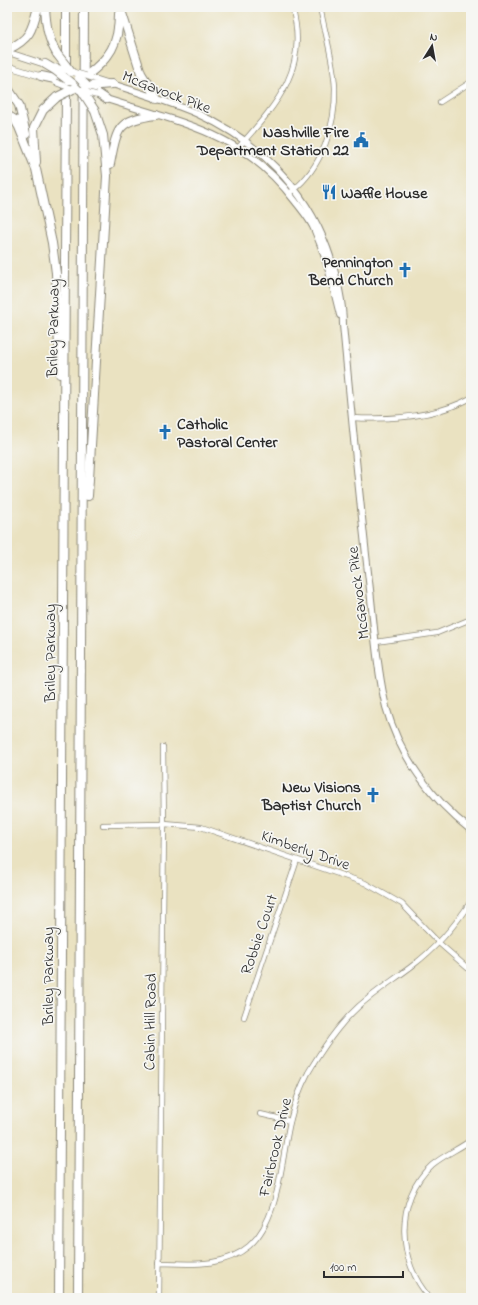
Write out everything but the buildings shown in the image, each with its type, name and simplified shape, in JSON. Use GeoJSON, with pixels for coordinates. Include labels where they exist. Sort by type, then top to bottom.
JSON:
{"type":"FeatureCollection","features":[{"type":"Feature","properties":{"kind":"highway"},"geometry":{"type":"LineString","coordinates":[[7,51],[22,43],[31,32],[38,7]]}},
{"type":"Feature","properties":{"kind":"highway"},"geometry":{"type":"LineString","coordinates":[[45,7],[46,28],[50,42],[70,76],[95,111],[103,135],[107,176]]}},
{"type":"Feature","properties":{"kind":"highway","name":"Briley Parkway"},"geometry":{"type":"LineString","coordinates":[[59,1298],[66,346],[66,7]]}},
{"type":"Feature","properties":{"kind":"highway","name":"Briley Parkway"},"geometry":{"type":"LineString","coordinates":[[78,1298],[83,600],[84,7]]}},
{"type":"Feature","properties":{"kind":"highway"},"geometry":{"type":"LineString","coordinates":[[41,76],[55,80],[70,76],[82,77],[96,68],[104,60],[119,33],[120,7]]}},
{"type":"Feature","properties":{"kind":"highway"},"geometry":{"type":"LineString","coordinates":[[120,7],[141,72],[157,99]]}},
{"type":"Feature","properties":{"kind":"highway"},"geometry":{"type":"LineString","coordinates":[[45,64],[70,76]]}},
{"type":"Feature","properties":{"kind":"highway"},"geometry":{"type":"LineString","coordinates":[[80,88],[82,77]]}},
{"type":"Feature","properties":{"kind":"highway"},"geometry":{"type":"LineString","coordinates":[[64,458],[56,273],[36,169],[34,128],[43,110],[57,97],[96,81],[112,84]]}},
{"type":"Feature","properties":{"kind":"highway"},"geometry":{"type":"LineString","coordinates":[[7,87],[19,105],[26,130],[26,143]]}},
{"type":"Feature","properties":{"kind":"highway"},"geometry":{"type":"LineString","coordinates":[[80,88],[106,99]]}},
{"type":"Feature","properties":{"kind":"highway"},"geometry":{"type":"LineString","coordinates":[[7,115],[15,120],[36,169]]}},
{"type":"Feature","properties":{"kind":"highway"},"geometry":{"type":"LineString","coordinates":[[83,600],[90,446],[107,176],[114,140],[120,129],[132,119],[156,115]]}},
{"type":"Feature","properties":{"kind":"main road","name":"McGavock Pike"},"geometry":{"type":"LineString","coordinates":[[112,84],[198,114],[225,128],[278,168],[296,188],[319,226],[331,260],[343,306],[343,325],[352,418],[376,642],[386,708],[404,750],[437,798],[471,830]]}},
{"type":"Feature","properties":{"kind":"main road","name":"McGavock Pike"},"geometry":{"type":"LineString","coordinates":[[106,99],[201,129],[238,148],[264,166],[289,193],[315,230],[326,260],[343,325]]}},
{"type":"Feature","properties":{"kind":"street"},"geometry":{"type":"LineString","coordinates":[[238,148],[282,94],[288,82],[296,54],[296,28],[292,7]]}},
{"type":"Feature","properties":{"kind":"street"},"geometry":{"type":"LineString","coordinates":[[289,193],[310,174],[321,154],[335,106],[335,86],[320,7]]}},
{"type":"Feature","properties":{"kind":"street"},"geometry":{"type":"LineString","coordinates":[[7,51],[45,64]]}},
{"type":"Feature","properties":{"kind":"street"},"geometry":{"type":"LineString","coordinates":[[7,66],[41,76]]}},
{"type":"Feature","properties":{"kind":"street","name":"McGavock Pike"},"geometry":{"type":"LineString","coordinates":[[82,77],[96,81]]}},
{"type":"Feature","properties":{"kind":"street"},"geometry":{"type":"LineString","coordinates":[[55,80],[80,88]]}},
{"type":"Feature","properties":{"kind":"street"},"geometry":{"type":"LineString","coordinates":[[440,102],[471,82]]}},
{"type":"Feature","properties":{"kind":"street"},"geometry":{"type":"LineString","coordinates":[[352,418],[399,416],[440,411],[471,398]]}},
{"type":"Feature","properties":{"kind":"street"},"geometry":{"type":"LineString","coordinates":[[376,642],[437,633],[471,619]]}},
{"type":"Feature","properties":{"kind":"street","name":"Cabin Hill Road"},"geometry":{"type":"LineString","coordinates":[[159,1298],[164,824],[163,747]]}},
{"type":"Feature","properties":{"kind":"street","name":"Kimberly Drive"},"geometry":{"type":"LineString","coordinates":[[103,826],[164,824],[201,827],[365,883],[402,904],[439,943],[471,971]]}},
{"type":"Feature","properties":{"kind":"street","name":"Robbie Court"},"geometry":{"type":"LineString","coordinates":[[244,1017],[297,860]]}},
{"type":"Feature","properties":{"kind":"street","name":"Fairbrook Drive"},"geometry":{"type":"LineString","coordinates":[[159,1263],[204,1264],[237,1255],[250,1246],[261,1232],[273,1208],[290,1121],[308,1074],[322,1050],[338,1028],[359,1006],[415,964],[439,943],[471,901]]}},
{"type":"Feature","properties":{"kind":"street"},"geometry":{"type":"LineString","coordinates":[[260,1114],[290,1121]]}},
{"type":"Feature","properties":{"kind":"street"},"geometry":{"type":"LineString","coordinates":[[430,1298],[421,1288],[406,1252],[403,1237],[410,1198],[419,1180],[432,1165],[471,1140]]}},
{"type":"Feature","properties":{"kind":"place","name":"Nashville Fire Department Station 22"},"geometry":{"type":"Point","coordinates":[361,140]}},
{"type":"Feature","properties":{"kind":"place","name":"Waffle House"},"geometry":{"type":"Point","coordinates":[329,192]}},
{"type":"Feature","properties":{"kind":"place","name":"Pennington Bend Church"},"geometry":{"type":"Point","coordinates":[405,270]}},
{"type":"Feature","properties":{"kind":"place","name":"Catholic Pastoral Center"},"geometry":{"type":"Point","coordinates":[165,432]}},
{"type":"Feature","properties":{"kind":"place","name":"New Visions Baptist Church"},"geometry":{"type":"Point","coordinates":[373,795]}}]}
